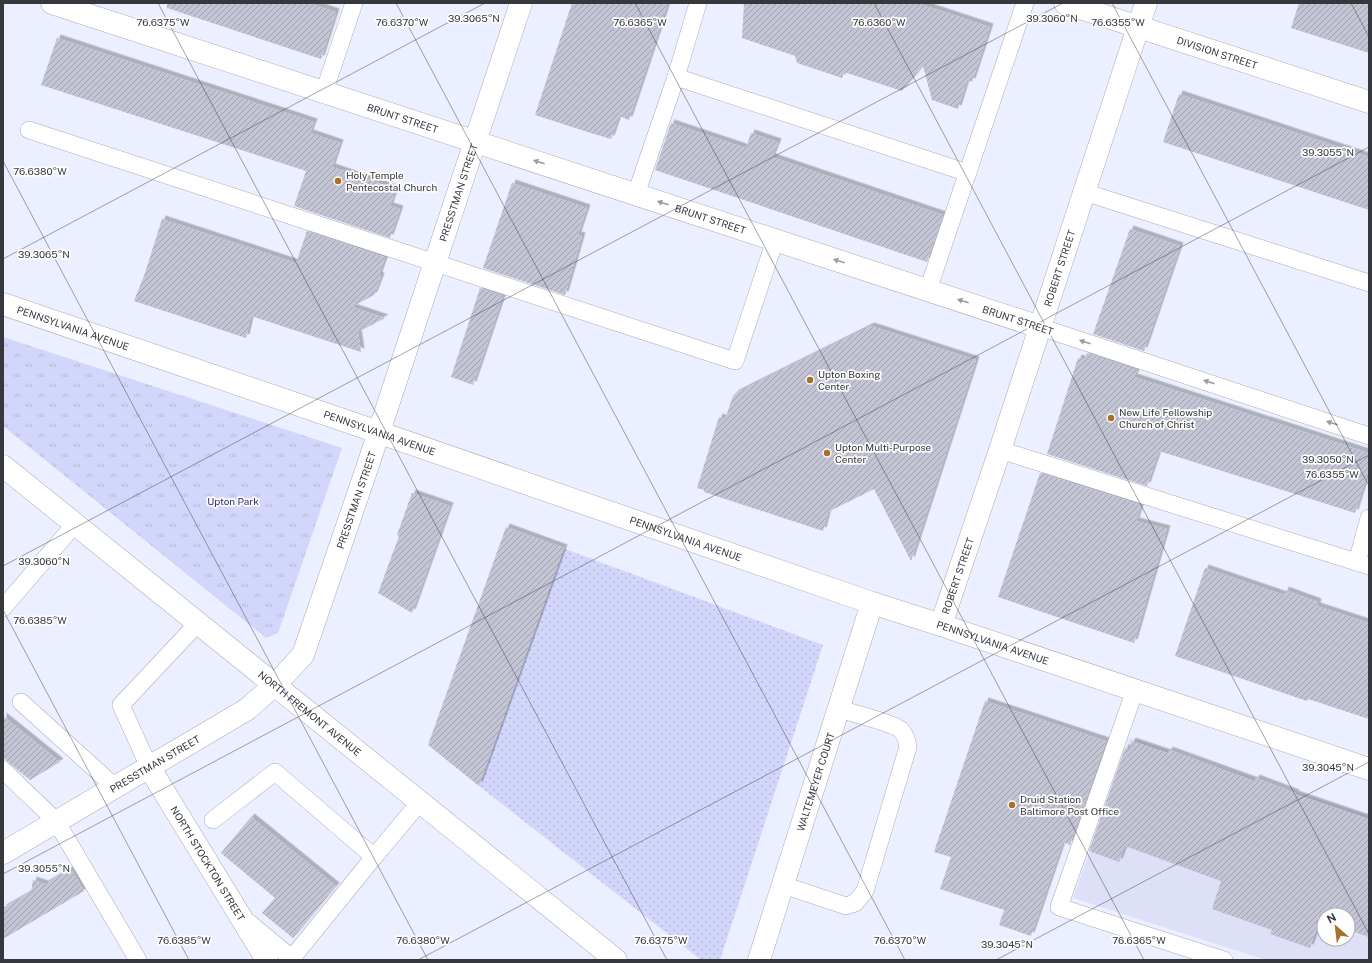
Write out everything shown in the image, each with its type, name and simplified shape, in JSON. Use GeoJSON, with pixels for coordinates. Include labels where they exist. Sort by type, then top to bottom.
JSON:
{"type":"FeatureCollection","features":[{"type":"Feature","properties":{"kind":"street","name":"PRESSTMAN STREET"},"geometry":{"type":"LineString","coordinates":[[3,853],[246,710],[275,685],[303,655],[379,432],[521,3]]}},
{"type":"Feature","properties":{"kind":"street","name":"DIVISION STREET"},"geometry":{"type":"LineString","coordinates":[[1065,3],[1369,102]]}},
{"type":"Feature","properties":{"kind":"street","name":"ROBERT STREET"},"geometry":{"type":"LineString","coordinates":[[941,625],[1000,450],[1146,3]]}},
{"type":"Feature","properties":{"kind":"street","name":"BRUNT STREET"},"geometry":{"type":"LineString","coordinates":[[60,4],[1040,327]]}},
{"type":"Feature","properties":{"kind":"street","name":"PENNSYLVANIA AVENUE"},"geometry":{"type":"LineString","coordinates":[[3,304],[379,432],[872,603],[1369,769]]}},
{"type":"Feature","properties":{"kind":"street","name":"NORTH FREMONT AVENUE"},"geometry":{"type":"LineString","coordinates":[[3,466],[616,960]]}},
{"type":"Feature","properties":{"kind":"street","name":"WALTEMEYER COURT"},"geometry":{"type":"LineString","coordinates":[[759,960],[872,603]]}},
{"type":"Feature","properties":{"kind":"street","name":"NORTH STOCKTON STREET"},"geometry":{"type":"LineString","coordinates":[[149,767],[267,960]]}},
{"type":"Feature","properties":{"kind":"lane"},"geometry":{"type":"LineString","coordinates":[[324,92],[354,3]]}},
{"type":"Feature","properties":{"kind":"lane"},"geometry":{"type":"LineString","coordinates":[[636,194],[676,77],[698,3]]}},
{"type":"Feature","properties":{"kind":"lane"},"geometry":{"type":"LineString","coordinates":[[928,290],[1025,3]]}},
{"type":"Feature","properties":{"kind":"lane"},"geometry":{"type":"LineString","coordinates":[[676,77],[968,173]]}},
{"type":"Feature","properties":{"kind":"lane"},"geometry":{"type":"LineString","coordinates":[[29,130],[734,361],[775,240]]}},
{"type":"Feature","properties":{"kind":"lane"},"geometry":{"type":"LineString","coordinates":[[1084,192],[1369,283]]}},
{"type":"Feature","properties":{"kind":"lane","name":"BRUNT STREET"},"geometry":{"type":"LineString","coordinates":[[1040,327],[1369,436]]}},
{"type":"Feature","properties":{"kind":"lane"},"geometry":{"type":"LineString","coordinates":[[1000,450],[1363,564],[1369,518]]}},
{"type":"Feature","properties":{"kind":"lane"},"geometry":{"type":"LineString","coordinates":[[3,608],[75,524]]}},
{"type":"Feature","properties":{"kind":"lane"},"geometry":{"type":"LineString","coordinates":[[149,767],[121,705],[198,623]]}},
{"type":"Feature","properties":{"kind":"lane"},"geometry":{"type":"LineString","coordinates":[[1135,690],[1059,907],[1224,960]]}},
{"type":"Feature","properties":{"kind":"lane"},"geometry":{"type":"LineString","coordinates":[[21,702],[115,787]]}},
{"type":"Feature","properties":{"kind":"lane"},"geometry":{"type":"LineString","coordinates":[[783,885],[846,906],[855,903],[865,891],[908,747],[907,738],[901,730],[891,725],[839,709]]}},
{"type":"Feature","properties":{"kind":"lane"},"geometry":{"type":"LineString","coordinates":[[3,770],[56,821],[138,960]]}},
{"type":"Feature","properties":{"kind":"lane"},"geometry":{"type":"LineString","coordinates":[[213,820],[275,772],[374,858]]}},
{"type":"Feature","properties":{"kind":"lane"},"geometry":{"type":"LineString","coordinates":[[240,916],[293,959],[420,802]]}},
{"type":"Feature","properties":{"kind":"shaded area"},"geometry":{"type":"Polygon","coordinates":[[[1130,738],[1369,816],[1369,960],[1266,960],[1073,898],[1130,738]]]}},
{"type":"Feature","properties":{"kind":"green space","name":"Upton Park"},"geometry":{"type":"Polygon","coordinates":[[[3,337],[342,448],[278,633],[266,638],[3,426],[3,337]]]}},
{"type":"Feature","properties":{"kind":"green space"},"geometry":{"type":"Polygon","coordinates":[[[557,546],[823,645],[720,960],[701,960],[479,786],[524,660],[557,546]]]}},
{"type":"Feature","properties":{"kind":"building"},"geometry":{"type":"Polygon","coordinates":[[[167,3],[309,3],[336,12],[321,59],[167,8],[167,3]]]}},
{"type":"Feature","properties":{"kind":"building"},"geometry":{"type":"Polygon","coordinates":[[[572,3],[668,3],[629,120],[619,116],[611,139],[535,115],[572,3]]]}},
{"type":"Feature","properties":{"kind":"building"},"geometry":{"type":"Polygon","coordinates":[[[744,3],[917,3],[990,27],[972,82],[967,80],[958,109],[932,100],[923,66],[902,91],[844,72],[842,78],[797,63],[795,56],[742,38],[744,3]]]}},
{"type":"Feature","properties":{"kind":"building"},"geometry":{"type":"Polygon","coordinates":[[[1299,3],[1369,3],[1369,53],[1291,28],[1299,3]]]}},
{"type":"Feature","properties":{"kind":"building"},"geometry":{"type":"Polygon","coordinates":[[[57,38],[314,122],[310,133],[340,143],[332,167],[396,189],[390,206],[400,209],[390,238],[294,206],[306,171],[41,85],[57,38]]]}},
{"type":"Feature","properties":{"kind":"building"},"geometry":{"type":"Polygon","coordinates":[[[1179,94],[1369,157],[1369,210],[1163,142],[1179,94]]]}},
{"type":"Feature","properties":{"kind":"building"},"geometry":{"type":"Polygon","coordinates":[[[671,123],[746,148],[751,133],[778,142],[772,157],[943,215],[927,262],[655,170],[671,123]]]}},
{"type":"Feature","properties":{"kind":"building"},"geometry":{"type":"Polygon","coordinates":[[[512,183],[587,208],[578,235],[582,236],[565,295],[483,268],[512,183]]]}},
{"type":"Feature","properties":{"kind":"building"},"geometry":{"type":"Polygon","coordinates":[[[162,219],[296,263],[307,231],[384,257],[385,258],[379,275],[381,277],[374,295],[352,307],[385,318],[358,332],[361,352],[251,316],[246,338],[134,301],[145,273],[162,219]]]}},
{"type":"Feature","properties":{"kind":"building"},"geometry":{"type":"Polygon","coordinates":[[[1130,229],[1180,246],[1144,351],[1093,334],[1130,229]]]}},
{"type":"Feature","properties":{"kind":"building"},"geometry":{"type":"Polygon","coordinates":[[[480,288],[503,296],[473,385],[451,377],[480,288]]]}},
{"type":"Feature","properties":{"kind":"building","name":"Upton Multi-Purpose Center"},"geometry":{"type":"Polygon","coordinates":[[[871,326],[976,360],[911,561],[874,489],[828,512],[823,531],[704,492],[704,490],[697,488],[719,417],[725,419],[733,396],[736,393],[871,326]]]}},
{"type":"Feature","properties":{"kind":"building"},"geometry":{"type":"Polygon","coordinates":[[[1087,353],[1137,370],[1134,377],[1369,453],[1369,469],[1355,513],[1159,451],[1147,486],[1047,454],[1078,358],[1084,360],[1087,353]]]}},
{"type":"Feature","properties":{"kind":"building"},"geometry":{"type":"Polygon","coordinates":[[[1040,473],[1141,505],[1136,521],[1167,529],[1134,643],[998,597],[1040,473]]]}},
{"type":"Feature","properties":{"kind":"building"},"geometry":{"type":"Polygon","coordinates":[[[412,493],[450,506],[412,613],[378,593],[399,536],[397,535],[412,493]]]}},
{"type":"Feature","properties":{"kind":"building"},"geometry":{"type":"Polygon","coordinates":[[[506,527],[564,548],[479,786],[428,745],[506,527]]]}},
{"type":"Feature","properties":{"kind":"building"},"geometry":{"type":"Polygon","coordinates":[[[1205,568],[1284,595],[1285,590],[1318,602],[1317,606],[1369,623],[1369,719],[1308,699],[1307,701],[1175,656],[1205,568]]]}},
{"type":"Feature","properties":{"kind":"building","name":"Druid Station Baltimore Post Office"},"geometry":{"type":"Polygon","coordinates":[[[985,701],[1106,741],[1070,845],[1063,842],[1031,936],[999,925],[1004,910],[940,889],[951,857],[934,852],[985,701]]]}},
{"type":"Feature","properties":{"kind":"building"},"geometry":{"type":"Polygon","coordinates":[[[3,716],[60,762],[30,780],[3,758],[3,716]]]}},
{"type":"Feature","properties":{"kind":"building"},"geometry":{"type":"Polygon","coordinates":[[[1132,741],[1168,753],[1169,750],[1255,781],[1256,778],[1296,793],[1295,794],[1369,819],[1369,937],[1356,933],[1356,907],[1316,907],[1316,931],[1310,948],[1270,934],[1272,930],[1212,909],[1221,881],[1125,846],[1119,862],[1089,851],[1125,748],[1129,749],[1132,741]]]}},
{"type":"Feature","properties":{"kind":"building"},"geometry":{"type":"Polygon","coordinates":[[[251,817],[336,886],[293,938],[262,913],[275,898],[221,853],[251,817]]]}},
{"type":"Feature","properties":{"kind":"building"},"geometry":{"type":"Polygon","coordinates":[[[71,869],[84,891],[3,939],[3,908],[31,892],[33,880],[45,884],[71,869]]]}},
{"type":"Feature","properties":{"kind":"place","name":"Holy Temple Pentecostal Church"},"geometry":{"type":"Point","coordinates":[338,181]}},
{"type":"Feature","properties":{"kind":"place","name":"Upton Boxing Center"},"geometry":{"type":"Point","coordinates":[810,380]}},
{"type":"Feature","properties":{"kind":"place","name":"New Life Fellowship Church of Christ"},"geometry":{"type":"Point","coordinates":[1111,418]}},
{"type":"Feature","properties":{"kind":"place","name":"Upton Multi-Purpose Center"},"geometry":{"type":"Point","coordinates":[827,453]}},
{"type":"Feature","properties":{"kind":"place","name":"Druid Station Baltimore Post Office"},"geometry":{"type":"Point","coordinates":[1012,805]}}]}
